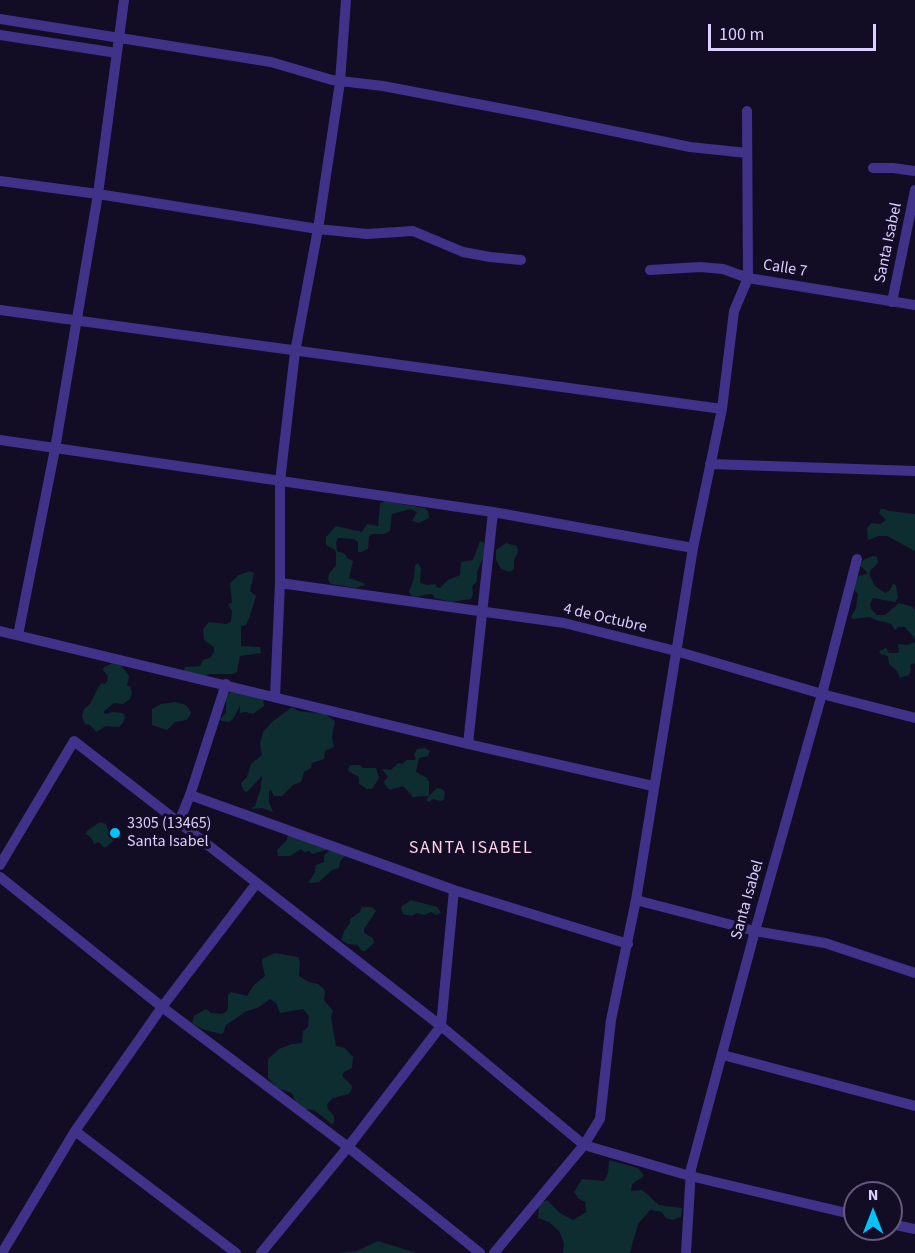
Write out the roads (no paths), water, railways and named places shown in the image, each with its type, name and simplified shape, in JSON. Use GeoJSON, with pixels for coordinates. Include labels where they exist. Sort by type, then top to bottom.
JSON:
{"type":"FeatureCollection","features":[{"type":"Feature","properties":{"kind":"street"},"geometry":{"type":"LineString","coordinates":[[18,635],[55,449],[98,194],[124,0]]}},
{"type":"Feature","properties":{"kind":"street"},"geometry":{"type":"LineString","coordinates":[[275,697],[280,583],[280,481],[295,351],[318,230],[340,82],[346,0]]}},
{"type":"Feature","properties":{"kind":"street"},"geometry":{"type":"LineString","coordinates":[[0,19],[271,62],[340,82],[383,86],[465,101],[690,147],[747,153]]}},
{"type":"Feature","properties":{"kind":"street"},"geometry":{"type":"LineString","coordinates":[[0,34],[117,53]]}},
{"type":"Feature","properties":{"kind":"street"},"geometry":{"type":"LineString","coordinates":[[494,1253],[584,1145],[600,1119],[611,1020],[636,900],[693,548],[722,409],[734,311],[748,278],[747,111]]}},
{"type":"Feature","properties":{"kind":"street"},"geometry":{"type":"LineString","coordinates":[[873,168],[915,171]]}},
{"type":"Feature","properties":{"kind":"street"},"geometry":{"type":"LineString","coordinates":[[0,181],[98,194],[318,230],[367,234],[412,231],[463,252],[521,260]]}},
{"type":"Feature","properties":{"kind":"street","name":"Santa Isabel"},"geometry":{"type":"LineString","coordinates":[[892,302],[915,189]]}},
{"type":"Feature","properties":{"kind":"street","name":"Calle 7"},"geometry":{"type":"LineString","coordinates":[[650,270],[700,267],[723,269],[748,278],[915,305]]}},
{"type":"Feature","properties":{"kind":"street"},"geometry":{"type":"LineString","coordinates":[[0,310],[722,409]]}},
{"type":"Feature","properties":{"kind":"street"},"geometry":{"type":"LineString","coordinates":[[0,440],[493,512],[693,548]]}},
{"type":"Feature","properties":{"kind":"street"},"geometry":{"type":"LineString","coordinates":[[710,464],[915,471]]}},
{"type":"Feature","properties":{"kind":"street"},"geometry":{"type":"LineString","coordinates":[[468,744],[493,512]]}},
{"type":"Feature","properties":{"kind":"street","name":"Santa Isabel"},"geometry":{"type":"LineString","coordinates":[[686,1253],[690,1176],[754,931],[822,694],[857,559]]}},
{"type":"Feature","properties":{"kind":"street","name":"4 de Octubre"},"geometry":{"type":"LineString","coordinates":[[280,583],[564,623],[675,651],[822,694],[915,718]]}},
{"type":"Feature","properties":{"kind":"street"},"geometry":{"type":"LineString","coordinates":[[0,631],[468,744],[653,786]]}},
{"type":"Feature","properties":{"kind":"street"},"geometry":{"type":"LineString","coordinates":[[178,822],[190,795],[226,684]]}},
{"type":"Feature","properties":{"kind":"street"},"geometry":{"type":"LineString","coordinates":[[0,865],[74,741],[441,1026],[584,1145],[690,1176],[843,1212]]}},
{"type":"Feature","properties":{"kind":"street"},"geometry":{"type":"LineString","coordinates":[[190,795],[454,890],[628,944]]}},
{"type":"Feature","properties":{"kind":"street"},"geometry":{"type":"LineString","coordinates":[[0,877],[162,1007],[348,1147],[480,1253]]}},
{"type":"Feature","properties":{"kind":"street"},"geometry":{"type":"LineString","coordinates":[[2,1253],[75,1131],[162,1007],[256,884]]}},
{"type":"Feature","properties":{"kind":"street"},"geometry":{"type":"LineString","coordinates":[[261,1253],[348,1147],[441,1026],[454,890]]}},
{"type":"Feature","properties":{"kind":"street"},"geometry":{"type":"LineString","coordinates":[[636,900],[754,931],[825,943],[915,973]]}},
{"type":"Feature","properties":{"kind":"street"},"geometry":{"type":"LineString","coordinates":[[723,1055],[915,1106]]}},
{"type":"Feature","properties":{"kind":"street"},"geometry":{"type":"LineString","coordinates":[[75,1131],[236,1253]]}},
{"type":"Feature","properties":{"kind":"place","name":"3305 (13465) Santa Isabel"},"geometry":{"type":"Point","coordinates":[115,833]}},
{"type":"Feature","properties":{"kind":"district","name":"SANTA ISABEL"},"geometry":{"type":"Point","coordinates":[471,849]}}]}
